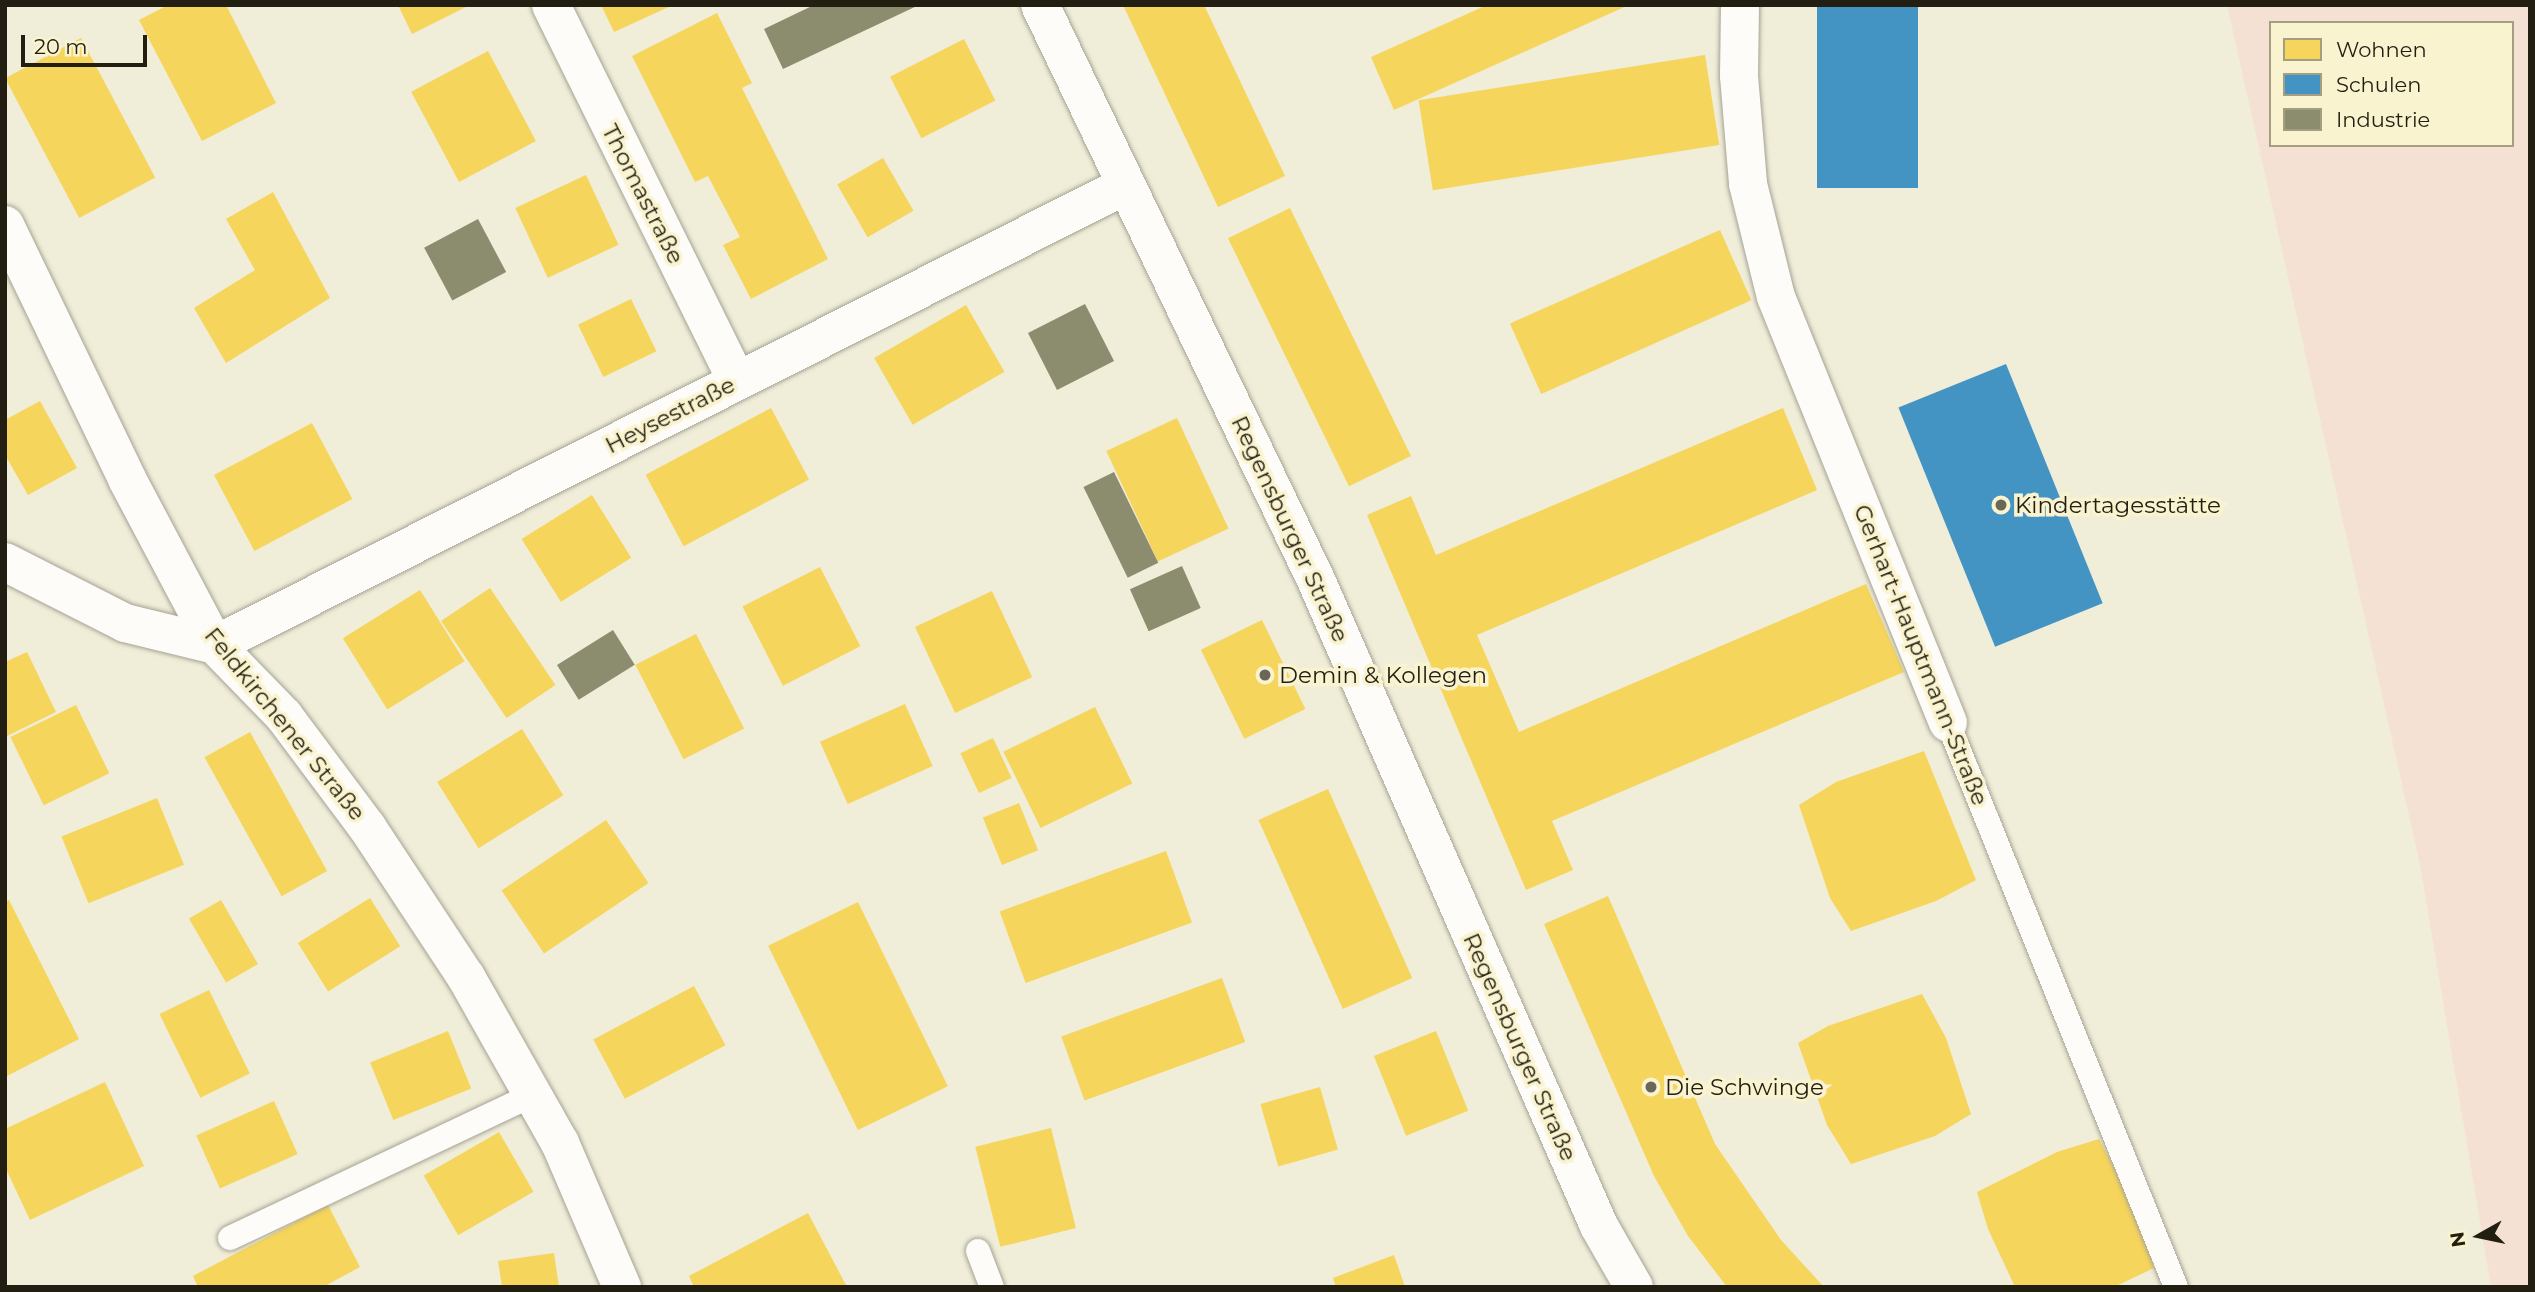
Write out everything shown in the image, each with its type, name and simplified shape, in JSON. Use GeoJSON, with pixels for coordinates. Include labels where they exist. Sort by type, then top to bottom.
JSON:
{"type":"FeatureCollection","features":[{"type":"Feature","properties":{"kind":"street","name":"Thomastraße"},"geometry":{"type":"LineString","coordinates":[[551,5],[737,381]]}},
{"type":"Feature","properties":{"kind":"street","name":"Regensburger Straße"},"geometry":{"type":"LineString","coordinates":[[1040,5],[1316,580],[1599,1226],[1634,1287]]}},
{"type":"Feature","properties":{"kind":"street","name":"Gerhart-Hauptmann-Straße"},"geometry":{"type":"LineString","coordinates":[[1740,5],[1739,76],[1748,184],[1776,297],[1948,723]]}},
{"type":"Feature","properties":{"kind":"street","name":"Heysestraße"},"geometry":{"type":"LineString","coordinates":[[215,645],[1126,186]]}},
{"type":"Feature","properties":{"kind":"street","name":"Feldkirchener Straße"},"geometry":{"type":"LineString","coordinates":[[5,225],[127,479],[215,645],[284,716],[368,827],[466,977],[560,1143],[622,1287]]}},
{"type":"Feature","properties":{"kind":"street"},"geometry":{"type":"LineString","coordinates":[[5,562],[125,623],[215,645]]}},
{"type":"Feature","properties":{"kind":"lane","name":"Gerhart-Hauptmann-Straße"},"geometry":{"type":"LineString","coordinates":[[1948,723],[2176,1287]]}},
{"type":"Feature","properties":{"kind":"lane"},"geometry":{"type":"LineString","coordinates":[[230,1238],[533,1095]]}},
{"type":"Feature","properties":{"kind":"lane"},"geometry":{"type":"LineString","coordinates":[[978,1251],[992,1287]]}},
{"type":"Feature","properties":{"kind":"shaded area"},"geometry":{"type":"Polygon","coordinates":[[[2227,5],[2530,5],[2530,1287],[2491,1287],[2420,864],[2227,5]]]}},
{"type":"Feature","properties":{"kind":"building: Wohnen"},"geometry":{"type":"Polygon","coordinates":[[[168,5],[226,5],[276,103],[202,141],[139,20],[168,5]]]}},
{"type":"Feature","properties":{"kind":"building: Wohnen"},"geometry":{"type":"Polygon","coordinates":[[[398,5],[470,5],[412,34],[398,5]]]}},
{"type":"Feature","properties":{"kind":"building: Wohnen"},"geometry":{"type":"Polygon","coordinates":[[[601,5],[673,5],[614,32],[601,5]]]}},
{"type":"Feature","properties":{"kind":"building: Wohnen"},"geometry":{"type":"Polygon","coordinates":[[[1123,5],[1204,5],[1285,176],[1218,207],[1123,5]]]}},
{"type":"Feature","properties":{"kind":"building: Wohnen"},"geometry":{"type":"Polygon","coordinates":[[[1487,5],[1629,5],[1394,110],[1371,57],[1487,5]]]}},
{"type":"Feature","properties":{"kind":"building: Wohnen"},"geometry":{"type":"Polygon","coordinates":[[[717,13],[752,83],[742,88],[828,259],[751,299],[723,245],[740,237],[708,176],[695,182],[632,56],[717,13]]]}},
{"type":"Feature","properties":{"kind":"building: Wohnen"},"geometry":{"type":"Polygon","coordinates":[[[81,38],[155,178],[79,218],[5,78],[81,38]]]}},
{"type":"Feature","properties":{"kind":"building: Wohnen"},"geometry":{"type":"Polygon","coordinates":[[[964,39],[995,100],[921,138],[890,77],[964,39]]]}},
{"type":"Feature","properties":{"kind":"building: Wohnen"},"geometry":{"type":"Polygon","coordinates":[[[488,51],[536,141],[459,182],[411,92],[488,51]]]}},
{"type":"Feature","properties":{"kind":"building: Wohnen"},"geometry":{"type":"Polygon","coordinates":[[[1705,55],[1719,145],[1433,190],[1419,100],[1705,55]]]}},
{"type":"Feature","properties":{"kind":"building: Wohnen"},"geometry":{"type":"Polygon","coordinates":[[[883,158],[914,211],[868,237],[837,184],[883,158]]]}},
{"type":"Feature","properties":{"kind":"building: Wohnen"},"geometry":{"type":"Polygon","coordinates":[[[586,175],[619,245],[548,278],[515,208],[586,175]]]}},
{"type":"Feature","properties":{"kind":"building: Wohnen"},"geometry":{"type":"Polygon","coordinates":[[[273,192],[330,298],[226,363],[194,308],[255,270],[226,219],[273,192]]]}},
{"type":"Feature","properties":{"kind":"building: Wohnen"},"geometry":{"type":"Polygon","coordinates":[[[1290,208],[1411,456],[1349,486],[1228,238],[1290,208]]]}},
{"type":"Feature","properties":{"kind":"building: Wohnen"},"geometry":{"type":"Polygon","coordinates":[[[1720,230],[1751,300],[1541,394],[1510,324],[1720,230]]]}},
{"type":"Feature","properties":{"kind":"building: Wohnen"},"geometry":{"type":"Polygon","coordinates":[[[631,299],[656,351],[603,377],[578,325],[631,299]]]}},
{"type":"Feature","properties":{"kind":"building: Wohnen"},"geometry":{"type":"Polygon","coordinates":[[[966,305],[1004,372],[913,425],[874,358],[966,305]]]}},
{"type":"Feature","properties":{"kind":"building: Wohnen"},"geometry":{"type":"Polygon","coordinates":[[[40,401],[77,468],[28,495],[5,455],[5,420],[40,401]]]}},
{"type":"Feature","properties":{"kind":"building: Wohnen"},"geometry":{"type":"Polygon","coordinates":[[[771,408],[809,480],[684,546],[646,475],[771,408]]]}},
{"type":"Feature","properties":{"kind":"building: Wohnen"},"geometry":{"type":"Polygon","coordinates":[[[1783,408],[1817,490],[1477,635],[1519,732],[1866,584],[1904,672],[1552,821],[1573,870],[1526,890],[1367,515],[1411,496],[1436,555],[1783,408]]]}},
{"type":"Feature","properties":{"kind":"building: Wohnen"},"geometry":{"type":"Polygon","coordinates":[[[1177,418],[1229,529],[1158,562],[1106,451],[1177,418]]]}},
{"type":"Feature","properties":{"kind":"building: Wohnen"},"geometry":{"type":"Polygon","coordinates":[[[312,423],[352,499],[254,551],[214,475],[312,423]]]}},
{"type":"Feature","properties":{"kind":"building: Wohnen"},"geometry":{"type":"Polygon","coordinates":[[[592,495],[631,558],[561,602],[522,539],[592,495]]]}},
{"type":"Feature","properties":{"kind":"building: Wohnen"},"geometry":{"type":"Polygon","coordinates":[[[820,567],[860,646],[783,686],[742,606],[820,567]]]}},
{"type":"Feature","properties":{"kind":"building: Wohnen"},"geometry":{"type":"Polygon","coordinates":[[[490,588],[555,685],[507,718],[441,621],[490,588]]]}},
{"type":"Feature","properties":{"kind":"building: Wohnen"},"geometry":{"type":"Polygon","coordinates":[[[420,590],[465,661],[387,709],[343,638],[420,590]]]}},
{"type":"Feature","properties":{"kind":"building: Wohnen"},"geometry":{"type":"Polygon","coordinates":[[[992,591],[1032,677],[955,713],[915,627],[992,591]]]}},
{"type":"Feature","properties":{"kind":"building: Wohnen"},"geometry":{"type":"Polygon","coordinates":[[[1262,620],[1305,709],[1244,739],[1201,650],[1262,620]]]}},
{"type":"Feature","properties":{"kind":"building: Wohnen"},"geometry":{"type":"Polygon","coordinates":[[[696,634],[744,728],[684,759],[635,665],[696,634]]]}},
{"type":"Feature","properties":{"kind":"building: Wohnen"},"geometry":{"type":"Polygon","coordinates":[[[27,652],[56,712],[5,737],[5,662],[27,652]]]}},
{"type":"Feature","properties":{"kind":"building: Wohnen"},"geometry":{"type":"Polygon","coordinates":[[[905,704],[933,766],[848,804],[820,742],[905,704]]]}},
{"type":"Feature","properties":{"kind":"building: Wohnen"},"geometry":{"type":"Polygon","coordinates":[[[76,705],[109,773],[44,805],[10,737],[76,705]]]}},
{"type":"Feature","properties":{"kind":"building: Wohnen"},"geometry":{"type":"Polygon","coordinates":[[[1095,707],[1132,783],[1041,828],[1003,752],[1095,707]]]}},
{"type":"Feature","properties":{"kind":"building: Wohnen"},"geometry":{"type":"Polygon","coordinates":[[[522,729],[563,795],[479,848],[437,782],[522,729]]]}},
{"type":"Feature","properties":{"kind":"building: Wohnen"},"geometry":{"type":"Polygon","coordinates":[[[250,732],[327,871],[282,896],[205,757],[250,732]]]}},
{"type":"Feature","properties":{"kind":"building: Wohnen"},"geometry":{"type":"Polygon","coordinates":[[[993,738],[1012,778],[979,793],[960,753],[993,738]]]}},
{"type":"Feature","properties":{"kind":"building: Wohnen"},"geometry":{"type":"Polygon","coordinates":[[[1924,751],[1976,880],[1936,901],[1851,931],[1830,898],[1799,805],[1836,782],[1924,751]]]}},
{"type":"Feature","properties":{"kind":"building: Wohnen"},"geometry":{"type":"Polygon","coordinates":[[[1328,789],[1412,978],[1343,1009],[1259,820],[1328,789]]]}},
{"type":"Feature","properties":{"kind":"building: Wohnen"},"geometry":{"type":"Polygon","coordinates":[[[157,798],[184,865],[88,903],[62,837],[157,798]]]}},
{"type":"Feature","properties":{"kind":"building: Wohnen"},"geometry":{"type":"Polygon","coordinates":[[[1019,803],[1038,850],[1002,865],[983,818],[1019,803]]]}},
{"type":"Feature","properties":{"kind":"building: Wohnen"},"geometry":{"type":"Polygon","coordinates":[[[606,820],[648,883],[544,953],[502,890],[606,820]]]}},
{"type":"Feature","properties":{"kind":"building: Wohnen"},"geometry":{"type":"Polygon","coordinates":[[[1166,851],[1192,922],[1026,983],[1000,912],[1166,851]]]}},
{"type":"Feature","properties":{"kind":"building: Wohnen","name":"Die Schwinge"},"geometry":{"type":"Polygon","coordinates":[[[1608,896],[1715,1144],[1781,1240],[1824,1287],[1727,1287],[1688,1236],[1654,1176],[1544,924],[1608,896]]]}},
{"type":"Feature","properties":{"kind":"building: Wohnen"},"geometry":{"type":"Polygon","coordinates":[[[370,898],[400,946],[328,991],[298,943],[370,898]]]}},
{"type":"Feature","properties":{"kind":"building: Wohnen"},"geometry":{"type":"Polygon","coordinates":[[[9,900],[79,1039],[5,1077],[5,902],[9,900]]]}},
{"type":"Feature","properties":{"kind":"building: Wohnen"},"geometry":{"type":"Polygon","coordinates":[[[221,900],[258,964],[226,983],[189,918],[221,900]]]}},
{"type":"Feature","properties":{"kind":"building: Wohnen"},"geometry":{"type":"Polygon","coordinates":[[[858,902],[948,1086],[858,1130],[768,946],[858,902]]]}},
{"type":"Feature","properties":{"kind":"building: Wohnen"},"geometry":{"type":"Polygon","coordinates":[[[1222,978],[1245,1042],[1085,1100],[1061,1036],[1222,978]]]}},
{"type":"Feature","properties":{"kind":"building: Wohnen"},"geometry":{"type":"Polygon","coordinates":[[[694,986],[725,1045],[625,1099],[593,1040],[694,986]]]}},
{"type":"Feature","properties":{"kind":"building: Wohnen"},"geometry":{"type":"Polygon","coordinates":[[[209,990],[250,1074],[200,1098],[160,1014],[209,990]]]}},
{"type":"Feature","properties":{"kind":"building: Wohnen"},"geometry":{"type":"Polygon","coordinates":[[[1922,994],[1946,1038],[1971,1114],[1935,1136],[1851,1164],[1827,1125],[1798,1043],[1828,1026],[1922,994]]]}},
{"type":"Feature","properties":{"kind":"building: Wohnen"},"geometry":{"type":"Polygon","coordinates":[[[448,1031],[471,1088],[393,1120],[370,1062],[448,1031]]]}},
{"type":"Feature","properties":{"kind":"building: Wohnen"},"geometry":{"type":"Polygon","coordinates":[[[1436,1031],[1468,1111],[1406,1136],[1374,1056],[1436,1031]]]}},
{"type":"Feature","properties":{"kind":"building: Wohnen"},"geometry":{"type":"Polygon","coordinates":[[[105,1082],[144,1166],[30,1220],[5,1167],[5,1129],[105,1082]]]}},
{"type":"Feature","properties":{"kind":"building: Wohnen"},"geometry":{"type":"Polygon","coordinates":[[[1320,1087],[1338,1149],[1278,1167],[1260,1104],[1320,1087]]]}},
{"type":"Feature","properties":{"kind":"building: Wohnen"},"geometry":{"type":"Polygon","coordinates":[[[274,1101],[298,1154],[220,1189],[196,1136],[274,1101]]]}},
{"type":"Feature","properties":{"kind":"building: Wohnen"},"geometry":{"type":"Polygon","coordinates":[[[1051,1128],[1076,1228],[1000,1247],[975,1147],[1051,1128]]]}},
{"type":"Feature","properties":{"kind":"building: Wohnen"},"geometry":{"type":"Polygon","coordinates":[[[499,1132],[534,1192],[458,1235],[424,1176],[499,1132]]]}},
{"type":"Feature","properties":{"kind":"building: Wohnen"},"geometry":{"type":"Polygon","coordinates":[[[2099,1139],[2141,1219],[2154,1268],[2114,1287],[2015,1287],[1988,1229],[1977,1192],[2057,1152],[2099,1139]]]}},
{"type":"Feature","properties":{"kind":"building: Wohnen"},"geometry":{"type":"Polygon","coordinates":[[[328,1205],[360,1267],[323,1287],[198,1287],[193,1276],[328,1205]]]}},
{"type":"Feature","properties":{"kind":"building: Wohnen"},"geometry":{"type":"Polygon","coordinates":[[[808,1213],[847,1287],[694,1287],[689,1276],[808,1213]]]}},
{"type":"Feature","properties":{"kind":"building: Wohnen"},"geometry":{"type":"Polygon","coordinates":[[[554,1253],[559,1287],[502,1287],[498,1261],[554,1253]]]}},
{"type":"Feature","properties":{"kind":"building: Wohnen"},"geometry":{"type":"Polygon","coordinates":[[[1394,1255],[1405,1287],[1336,1287],[1333,1278],[1394,1255]]]}},
{"type":"Feature","properties":{"kind":"building: Schulen"},"geometry":{"type":"Polygon","coordinates":[[[1817,5],[1918,5],[1918,188],[1817,188],[1817,5]]]}},
{"type":"Feature","properties":{"kind":"building: Schulen","name":"Kindertagesstätte"},"geometry":{"type":"Polygon","coordinates":[[[2006,364],[2103,603],[1995,647],[1898,407],[2006,364]]]}},
{"type":"Feature","properties":{"kind":"building: Industrie"},"geometry":{"type":"Polygon","coordinates":[[[814,5],[919,5],[783,69],[764,29],[814,5]]]}},
{"type":"Feature","properties":{"kind":"building: Industrie"},"geometry":{"type":"Polygon","coordinates":[[[478,219],[506,272],[452,301],[424,248],[478,219]]]}},
{"type":"Feature","properties":{"kind":"building: Industrie"},"geometry":{"type":"Polygon","coordinates":[[[1085,304],[1114,361],[1057,390],[1028,333],[1085,304]]]}},
{"type":"Feature","properties":{"kind":"building: Industrie"},"geometry":{"type":"Polygon","coordinates":[[[1114,472],[1158,563],[1128,578],[1083,487],[1114,472]]]}},
{"type":"Feature","properties":{"kind":"building: Industrie"},"geometry":{"type":"Polygon","coordinates":[[[1182,566],[1201,608],[1149,631],[1130,589],[1182,566]]]}},
{"type":"Feature","properties":{"kind":"building: Industrie"},"geometry":{"type":"Polygon","coordinates":[[[613,630],[635,665],[579,700],[557,665],[613,630]]]}},
{"type":"Feature","properties":{"kind":"place","name":"Kindertagesstätte"},"geometry":{"type":"Point","coordinates":[2001,505]}},
{"type":"Feature","properties":{"kind":"place","name":"Demin & Kollegen"},"geometry":{"type":"Point","coordinates":[1265,675]}},
{"type":"Feature","properties":{"kind":"place","name":"Die Schwinge"},"geometry":{"type":"Point","coordinates":[1651,1087]}}]}
